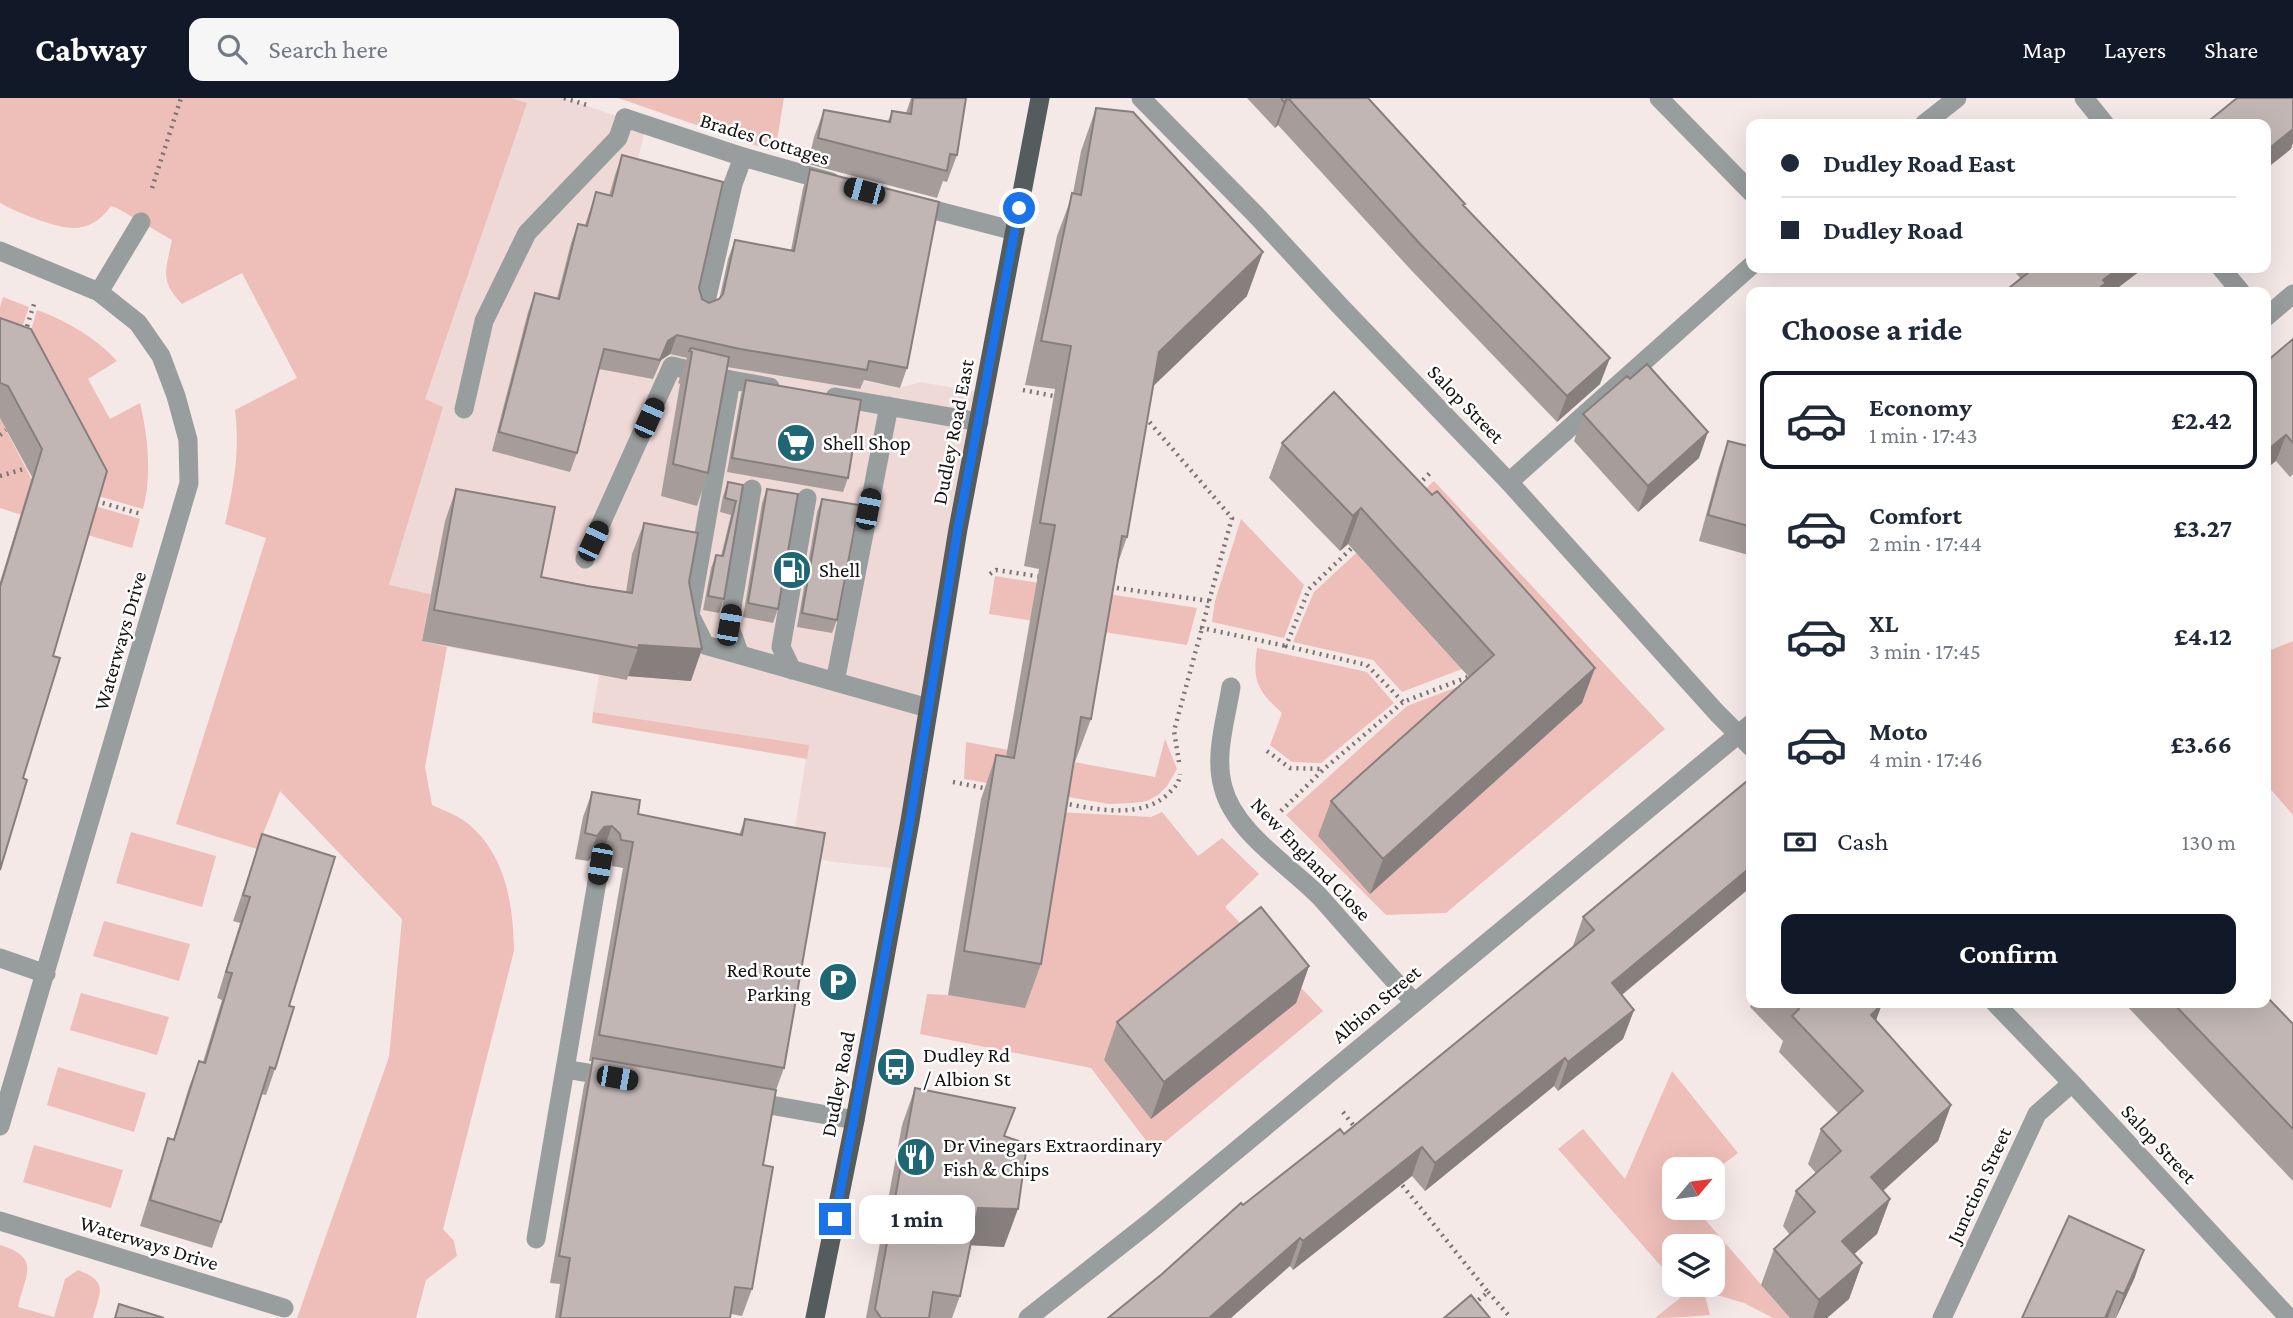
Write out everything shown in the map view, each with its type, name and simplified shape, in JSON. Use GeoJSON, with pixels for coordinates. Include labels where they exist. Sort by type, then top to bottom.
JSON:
{"type":"FeatureCollection","features":[{"type":"Feature","properties":{"kind":"main road","name":"Dudley Road East"},"geometry":{"type":"LineString","coordinates":[[917,776],[944,602],[1040,98]]}},
{"type":"Feature","properties":{"kind":"main road","name":"Dudley Road"},"geometry":{"type":"LineString","coordinates":[[815,1318],[855,1120],[917,776]]}},
{"type":"Feature","properties":{"kind":"street","name":"Salop Street"},"geometry":{"type":"LineString","coordinates":[[1141,98],[1257,216],[1509,482],[1708,703],[1746,734]]}},
{"type":"Feature","properties":{"kind":"street"},"geometry":{"type":"LineString","coordinates":[[1659,98],[1746,187]]}},
{"type":"Feature","properties":{"kind":"street"},"geometry":{"type":"LineString","coordinates":[[1930,119],[1957,98]]}},
{"type":"Feature","properties":{"kind":"street"},"geometry":{"type":"LineString","coordinates":[[2084,98],[2101,119]]}},
{"type":"Feature","properties":{"kind":"street","name":"Brades Cottages"},"geometry":{"type":"LineString","coordinates":[[464,409],[484,321],[527,233],[618,138],[625,118],[843,186]]}},
{"type":"Feature","properties":{"kind":"street"},"geometry":{"type":"LineString","coordinates":[[704,310],[733,184],[743,157]]}},
{"type":"Feature","properties":{"kind":"street"},"geometry":{"type":"LineString","coordinates":[[895,200],[1015,231]]}},
{"type":"Feature","properties":{"kind":"street"},"geometry":{"type":"LineString","coordinates":[[99,292],[141,222]]}},
{"type":"Feature","properties":{"kind":"street","name":"Waterways Drive"},"geometry":{"type":"LineString","coordinates":[[0,251],[99,292],[138,323],[161,356],[176,396],[188,440],[190,484],[0,1126]]}},
{"type":"Feature","properties":{"kind":"street"},"geometry":{"type":"LineString","coordinates":[[1509,482],[1746,270]]}},
{"type":"Feature","properties":{"kind":"street"},"geometry":{"type":"LineString","coordinates":[[2225,273],[2237,287]]}},
{"type":"Feature","properties":{"kind":"street"},"geometry":{"type":"LineString","coordinates":[[2271,313],[2293,294]]}},
{"type":"Feature","properties":{"kind":"street"},"geometry":{"type":"LineString","coordinates":[[585,559],[672,366],[784,389]]}},
{"type":"Feature","properties":{"kind":"street"},"geometry":{"type":"LineString","coordinates":[[731,380],[739,487],[729,625],[740,655]]}},
{"type":"Feature","properties":{"kind":"street"},"geometry":{"type":"LineString","coordinates":[[810,393],[979,422]]}},
{"type":"Feature","properties":{"kind":"street"},"geometry":{"type":"LineString","coordinates":[[835,682],[862,508],[889,406]]}},
{"type":"Feature","properties":{"kind":"street"},"geometry":{"type":"LineString","coordinates":[[739,487],[690,615],[705,645],[928,708]]}},
{"type":"Feature","properties":{"kind":"street"},"geometry":{"type":"LineString","coordinates":[[793,670],[781,647],[800,497],[831,502]]}},
{"type":"Feature","properties":{"kind":"street","name":"New England Close"},"geometry":{"type":"LineString","coordinates":[[1231,687],[1220,756],[1223,787],[1232,808],[1255,836],[1319,897],[1414,1002]]}},
{"type":"Feature","properties":{"kind":"street","name":"Albion Street"},"geometry":{"type":"LineString","coordinates":[[1028,1318],[1150,1222],[1414,1002],[1746,736]]}},
{"type":"Feature","properties":{"kind":"street"},"geometry":{"type":"LineString","coordinates":[[536,1239],[600,864]]}},
{"type":"Feature","properties":{"kind":"street"},"geometry":{"type":"LineString","coordinates":[[0,958],[46,974]]}},
{"type":"Feature","properties":{"kind":"street","name":"Salop Street"},"geometry":{"type":"LineString","coordinates":[[2000,1008],[2289,1318]]}},
{"type":"Feature","properties":{"kind":"street"},"geometry":{"type":"LineString","coordinates":[[565,1069],[630,1080]]}},
{"type":"Feature","properties":{"kind":"street","name":"Junction Street"},"geometry":{"type":"LineString","coordinates":[[1942,1318],[2037,1114],[2072,1083]]}},
{"type":"Feature","properties":{"kind":"street"},"geometry":{"type":"LineString","coordinates":[[734,1099],[855,1120]]}},
{"type":"Feature","properties":{"kind":"street","name":"Waterways Drive"},"geometry":{"type":"LineString","coordinates":[[0,1221],[284,1308]]}},
{"type":"Feature","properties":{"kind":"path"},"geometry":{"type":"LineString","coordinates":[[141,222],[181,98]]}},
{"type":"Feature","properties":{"kind":"path"},"geometry":{"type":"LineString","coordinates":[[22,341],[35,303]]}},
{"type":"Feature","properties":{"kind":"path"},"geometry":{"type":"LineString","coordinates":[[986,383],[1063,398]]}},
{"type":"Feature","properties":{"kind":"path"},"geometry":{"type":"LineString","coordinates":[[1056,802],[1117,810],[1139,809],[1159,803],[1179,783],[1181,768],[1174,732],[1232,518],[1141,413]]}},
{"type":"Feature","properties":{"kind":"path"},"geometry":{"type":"LineString","coordinates":[[0,435],[6,430]]}},
{"type":"Feature","properties":{"kind":"path"},"geometry":{"type":"LineString","coordinates":[[0,477],[27,468]]}},
{"type":"Feature","properties":{"kind":"path"},"geometry":{"type":"LineString","coordinates":[[1413,489],[1432,471]]}},
{"type":"Feature","properties":{"kind":"path"},"geometry":{"type":"LineString","coordinates":[[85,498],[150,517]]}},
{"type":"Feature","properties":{"kind":"path"},"geometry":{"type":"LineString","coordinates":[[1286,646],[1309,589],[1365,534]]}},
{"type":"Feature","properties":{"kind":"path"},"geometry":{"type":"LineString","coordinates":[[985,576],[996,570],[1049,578]]}},
{"type":"Feature","properties":{"kind":"path"},"geometry":{"type":"LineString","coordinates":[[1102,586],[1209,601]]}},
{"type":"Feature","properties":{"kind":"path"},"geometry":{"type":"LineString","coordinates":[[1202,628],[1367,664],[1403,702]]}},
{"type":"Feature","properties":{"kind":"path"},"geometry":{"type":"LineString","coordinates":[[1255,836],[1324,769],[1403,702],[1468,677]]}},
{"type":"Feature","properties":{"kind":"path"},"geometry":{"type":"LineString","coordinates":[[1266,751],[1290,768],[1324,769]]}},
{"type":"Feature","properties":{"kind":"path"},"geometry":{"type":"LineString","coordinates":[[917,776],[995,790]]}},
{"type":"Feature","properties":{"kind":"path"},"geometry":{"type":"LineString","coordinates":[[1318,1082],[1361,1134]]}},
{"type":"Feature","properties":{"kind":"path"},"geometry":{"type":"LineString","coordinates":[[1395,1176],[1511,1318]]}},
{"type":"Feature","properties":{"kind":"path"},"geometry":{"type":"LineString","coordinates":[[1468,1309],[1488,1292]]}},
{"type":"Feature","properties":{"kind":"shaded area"},"geometry":{"type":"Polygon","coordinates":[[[0,98],[510,98],[527,103],[425,399],[443,407],[389,585],[430,594],[422,641],[447,647],[425,767],[432,805],[466,822],[480,835],[499,864],[512,915],[514,951],[443,1229],[454,1241],[457,1256],[426,1280],[416,1318],[297,1318],[389,1057],[402,919],[280,791],[257,849],[176,824],[266,538],[225,524],[235,467],[235,410],[297,378],[242,273],[182,304],[167,281],[166,267],[172,240],[117,208],[111,206],[103,216],[86,226],[68,228],[36,219],[0,203],[0,98]]]}},
{"type":"Feature","properties":{"kind":"shaded area"},"geometry":{"type":"Polygon","coordinates":[[[463,98],[564,98],[646,126],[633,180],[711,351],[900,388],[920,382],[984,393],[901,869],[834,862],[791,853],[808,745],[593,712],[599,675],[447,647],[344,624],[463,98]]]}},
{"type":"Feature","properties":{"kind":"shaded area"},"geometry":{"type":"Polygon","coordinates":[[[618,98],[784,98],[775,152],[618,98]]]}},
{"type":"Feature","properties":{"kind":"shaded area"},"geometry":{"type":"Polygon","coordinates":[[[3,297],[29,307],[13,354],[0,363],[0,307],[3,297]]]}},
{"type":"Feature","properties":{"kind":"shaded area"},"geometry":{"type":"Polygon","coordinates":[[[37,310],[80,331],[117,361],[88,379],[110,419],[140,403],[148,456],[143,509],[98,496],[23,357],[37,310]]]}},
{"type":"Feature","properties":{"kind":"shaded area"},"geometry":{"type":"Polygon","coordinates":[[[0,418],[36,488],[28,517],[0,508],[0,418]]]}},
{"type":"Feature","properties":{"kind":"shaded area"},"geometry":{"type":"Polygon","coordinates":[[[1434,481],[1665,729],[1446,913],[1386,915],[1286,815],[1407,706],[1473,681],[1582,703],[1462,669],[1402,692],[1373,660],[1293,642],[1314,592],[1434,481]]]}},
{"type":"Feature","properties":{"kind":"shaded area"},"geometry":{"type":"Polygon","coordinates":[[[95,506],[140,519],[132,548],[74,531],[95,506]]]}},
{"type":"Feature","properties":{"kind":"shaded area"},"geometry":{"type":"Polygon","coordinates":[[[1241,519],[1304,585],[1284,638],[1212,622],[1215,601],[1241,519]]]}},
{"type":"Feature","properties":{"kind":"shaded area"},"geometry":{"type":"Polygon","coordinates":[[[995,576],[1197,608],[1187,645],[989,614],[995,576]]]}},
{"type":"Feature","properties":{"kind":"shaded area"},"geometry":{"type":"Polygon","coordinates":[[[2293,641],[2293,815],[2271,790],[2271,650],[2293,641]]]}},
{"type":"Feature","properties":{"kind":"shaded area"},"geometry":{"type":"Polygon","coordinates":[[[1257,648],[1367,672],[1394,703],[1321,763],[1292,762],[1270,745],[1282,713],[1262,692],[1256,678],[1257,648]]]}},
{"type":"Feature","properties":{"kind":"shaded area"},"geometry":{"type":"Polygon","coordinates":[[[593,712],[809,745],[807,759],[592,723],[593,712]]]}},
{"type":"Feature","properties":{"kind":"shaded area"},"geometry":{"type":"Polygon","coordinates":[[[1165,739],[1177,769],[1167,786],[1147,801],[1109,804],[964,779],[966,742],[1155,777],[1165,739]]]}},
{"type":"Feature","properties":{"kind":"shaded area"},"geometry":{"type":"Polygon","coordinates":[[[1057,812],[1151,817],[1162,812],[1198,856],[1222,838],[1259,874],[1225,907],[1323,1011],[1154,1151],[1091,1068],[920,1034],[927,994],[948,995],[1057,812]]]}},
{"type":"Feature","properties":{"kind":"shaded area"},"geometry":{"type":"Polygon","coordinates":[[[131,832],[216,856],[202,907],[116,883],[131,832]]]}},
{"type":"Feature","properties":{"kind":"shaded area"},"geometry":{"type":"Polygon","coordinates":[[[104,921],[190,944],[179,981],[93,956],[104,921]]]}},
{"type":"Feature","properties":{"kind":"shaded area"},"geometry":{"type":"Polygon","coordinates":[[[81,993],[169,1017],[157,1055],[70,1030],[81,993]]]}},
{"type":"Feature","properties":{"kind":"shaded area"},"geometry":{"type":"Polygon","coordinates":[[[58,1067],[146,1093],[134,1132],[47,1105],[58,1067]]]}},
{"type":"Feature","properties":{"kind":"shaded area"},"geometry":{"type":"Polygon","coordinates":[[[1672,1071],[1738,1153],[1726,1162],[1726,1157],[1662,1157],[1662,1220],[1705,1220],[1717,1234],[1662,1234],[1662,1267],[1558,1149],[1583,1129],[1625,1179],[1672,1071]]]}},
{"type":"Feature","properties":{"kind":"shaded area"},"geometry":{"type":"Polygon","coordinates":[[[34,1145],[123,1170],[111,1208],[23,1182],[34,1145]]]}},
{"type":"Feature","properties":{"kind":"shaded area"},"geometry":{"type":"Polygon","coordinates":[[[1725,1243],[1790,1318],[1773,1318],[1744,1303],[1723,1297],[1725,1243]]]}},
{"type":"Feature","properties":{"kind":"shaded area"},"geometry":{"type":"Polygon","coordinates":[[[0,1245],[13,1250],[26,1262],[26,1276],[18,1307],[54,1317],[65,1279],[78,1270],[88,1274],[100,1288],[93,1318],[0,1318],[0,1245]]]}},
{"type":"Feature","properties":{"kind":"shaded area"},"geometry":{"type":"Polygon","coordinates":[[[1681,1297],[1705,1297],[1710,1315],[1655,1318],[1681,1297]]]}},
{"type":"Feature","properties":{"kind":"building"},"geometry":{"type":"Polygon","coordinates":[[[913,98],[966,98],[957,155],[950,154],[947,171],[818,138],[824,110],[890,122],[892,111],[911,114],[913,98]]]}},
{"type":"Feature","properties":{"kind":"building"},"geometry":{"type":"Polygon","coordinates":[[[1288,98],[1368,98],[1465,204],[1463,205],[1610,358],[1567,396],[1421,245],[1288,98]]]}},
{"type":"Feature","properties":{"kind":"building"},"geometry":{"type":"Polygon","coordinates":[[[2237,98],[2293,98],[2293,129],[2271,147],[2271,119],[2211,119],[2237,98]]]}},
{"type":"Feature","properties":{"kind":"building"},"geometry":{"type":"Polygon","coordinates":[[[1096,108],[1133,112],[1263,252],[1159,352],[1127,537],[1122,536],[1091,719],[1081,717],[1041,964],[964,951],[996,755],[1014,758],[1055,525],[1040,523],[1071,346],[1041,341],[1072,193],[1081,195],[1096,108]]]}},
{"type":"Feature","properties":{"kind":"building"},"geometry":{"type":"Polygon","coordinates":[[[622,155],[723,182],[699,288],[702,299],[709,303],[723,294],[735,240],[794,251],[810,169],[939,202],[907,368],[869,361],[867,370],[740,349],[677,335],[668,341],[660,360],[604,349],[577,453],[499,432],[535,293],[559,299],[578,224],[587,226],[596,192],[612,196],[622,155]]]}},
{"type":"Feature","properties":{"kind":"building"},"geometry":{"type":"Polygon","coordinates":[[[2028,273],[2112,273],[2103,280],[2106,283],[2101,287],[2010,287],[2028,273]]]}},
{"type":"Feature","properties":{"kind":"building"},"geometry":{"type":"Polygon","coordinates":[[[0,318],[31,329],[107,471],[53,656],[60,658],[23,778],[27,780],[0,870],[0,587],[42,449],[8,386],[0,383],[0,318]]]}},
{"type":"Feature","properties":{"kind":"building"},"geometry":{"type":"Polygon","coordinates":[[[2293,339],[2293,443],[2286,435],[2271,447],[2271,358],[2293,339]]]}},
{"type":"Feature","properties":{"kind":"building"},"geometry":{"type":"Polygon","coordinates":[[[691,348],[729,357],[708,473],[673,464],[691,348]]]}},
{"type":"Feature","properties":{"kind":"building"},"geometry":{"type":"Polygon","coordinates":[[[1647,364],[1708,432],[1648,486],[1583,414],[1627,376],[1630,379],[1647,364]]]}},
{"type":"Feature","properties":{"kind":"building","name":"Shell Shop"},"geometry":{"type":"Polygon","coordinates":[[[746,380],[861,400],[848,478],[732,458],[746,380]]]}},
{"type":"Feature","properties":{"kind":"building"},"geometry":{"type":"Polygon","coordinates":[[[1334,392],[1432,495],[1437,491],[1595,668],[1383,859],[1331,801],[1494,655],[1361,508],[1353,516],[1282,443],[1334,392]]]}},
{"type":"Feature","properties":{"kind":"building"},"geometry":{"type":"Polygon","coordinates":[[[1728,441],[1746,446],[1746,525],[1708,515],[1728,441]]]}},
{"type":"Feature","properties":{"kind":"building"},"geometry":{"type":"Polygon","coordinates":[[[728,482],[743,485],[724,599],[708,596],[716,555],[723,556],[736,501],[725,498],[728,482]]]}},
{"type":"Feature","properties":{"kind":"building"},"geometry":{"type":"Polygon","coordinates":[[[456,489],[555,507],[541,577],[587,586],[632,593],[644,523],[698,533],[689,582],[702,649],[639,645],[638,648],[434,610],[456,489]]]}},
{"type":"Feature","properties":{"kind":"building"},"geometry":{"type":"Polygon","coordinates":[[[767,489],[798,494],[778,609],[748,603],[767,489]]]}},
{"type":"Feature","properties":{"kind":"building"},"geometry":{"type":"Polygon","coordinates":[[[822,499],[859,505],[837,620],[802,613],[822,499]]]}},
{"type":"Feature","properties":{"kind":"building"},"geometry":{"type":"Polygon","coordinates":[[[1746,782],[1746,871],[1612,983],[1634,1010],[1568,1062],[1565,1058],[1435,1163],[1422,1147],[1303,1241],[1300,1238],[1209,1318],[1108,1318],[1241,1203],[1243,1205],[1340,1129],[1344,1134],[1594,930],[1583,917],[1746,782]]]}},
{"type":"Feature","properties":{"kind":"building"},"geometry":{"type":"Polygon","coordinates":[[[592,792],[640,800],[638,814],[742,835],[745,819],[825,833],[784,1068],[599,1035],[633,842],[621,840],[620,834],[612,826],[604,827],[597,836],[585,833],[592,792]]]}},
{"type":"Feature","properties":{"kind":"building"},"geometry":{"type":"Polygon","coordinates":[[[262,834],[335,857],[289,1006],[294,1007],[275,1069],[270,1067],[221,1222],[150,1200],[168,1138],[174,1140],[199,1061],[205,1063],[232,973],[226,972],[250,897],[243,895],[262,834]]]}},
{"type":"Feature","properties":{"kind":"building"},"geometry":{"type":"Polygon","coordinates":[[[1261,907],[1309,966],[1164,1082],[1117,1022],[1261,907]]]}},
{"type":"Feature","properties":{"kind":"building"},"geometry":{"type":"Polygon","coordinates":[[[2271,1001],[2293,1024],[2293,1129],[2178,1008],[2271,1008],[2271,1001]]]}},
{"type":"Feature","properties":{"kind":"building"},"geometry":{"type":"Polygon","coordinates":[[[1878,1008],[1871,1015],[1951,1105],[1871,1177],[1890,1199],[1842,1241],[1862,1263],[1819,1300],[1774,1249],[1815,1212],[1796,1191],[1841,1151],[1821,1129],[1863,1091],[1792,1016],[1799,1009],[1878,1008]]]}},
{"type":"Feature","properties":{"kind":"building"},"geometry":{"type":"Polygon","coordinates":[[[593,1058],[776,1090],[763,1165],[773,1167],[752,1289],[735,1287],[730,1318],[560,1318],[570,1258],[559,1256],[593,1058]]]}},
{"type":"Feature","properties":{"kind":"building"},"geometry":{"type":"Polygon","coordinates":[[[915,1088],[1015,1108],[1004,1136],[1027,1144],[1018,1209],[978,1208],[960,1296],[933,1292],[929,1318],[881,1318],[875,1309],[915,1088]]]}},
{"type":"Feature","properties":{"kind":"building"},"geometry":{"type":"Polygon","coordinates":[[[2069,1216],[2144,1250],[2124,1294],[2117,1291],[2105,1318],[2022,1318],[2069,1216]]]}},
{"type":"Feature","properties":{"kind":"building"},"geometry":{"type":"Polygon","coordinates":[[[1471,1295],[1490,1318],[1444,1318],[1471,1295]]]}},
{"type":"Feature","properties":{"kind":"building"},"geometry":{"type":"Polygon","coordinates":[[[119,1304],[164,1318],[115,1318],[119,1304]]]}},
{"type":"Feature","properties":{"kind":"place","name":"Shell Shop"},"geometry":{"type":"Point","coordinates":[796,443]}},
{"type":"Feature","properties":{"kind":"place","name":"Shell"},"geometry":{"type":"Point","coordinates":[792,570]}},
{"type":"Feature","properties":{"kind":"place","name":"Red Route Parking"},"geometry":{"type":"Point","coordinates":[838,982]}},
{"type":"Feature","properties":{"kind":"place","name":"Dudley Rd / Albion St"},"geometry":{"type":"Point","coordinates":[896,1067]}},
{"type":"Feature","properties":{"kind":"place","name":"Dr Vinegars Extraordinary Fish & Chips"},"geometry":{"type":"Point","coordinates":[916,1157]}},
{"type":"Feature","properties":{"kind":"route"},"geometry":{"type":"LineString","coordinates":[[835,1219],[910,821],[944,602],[1019,208]]}}]}
